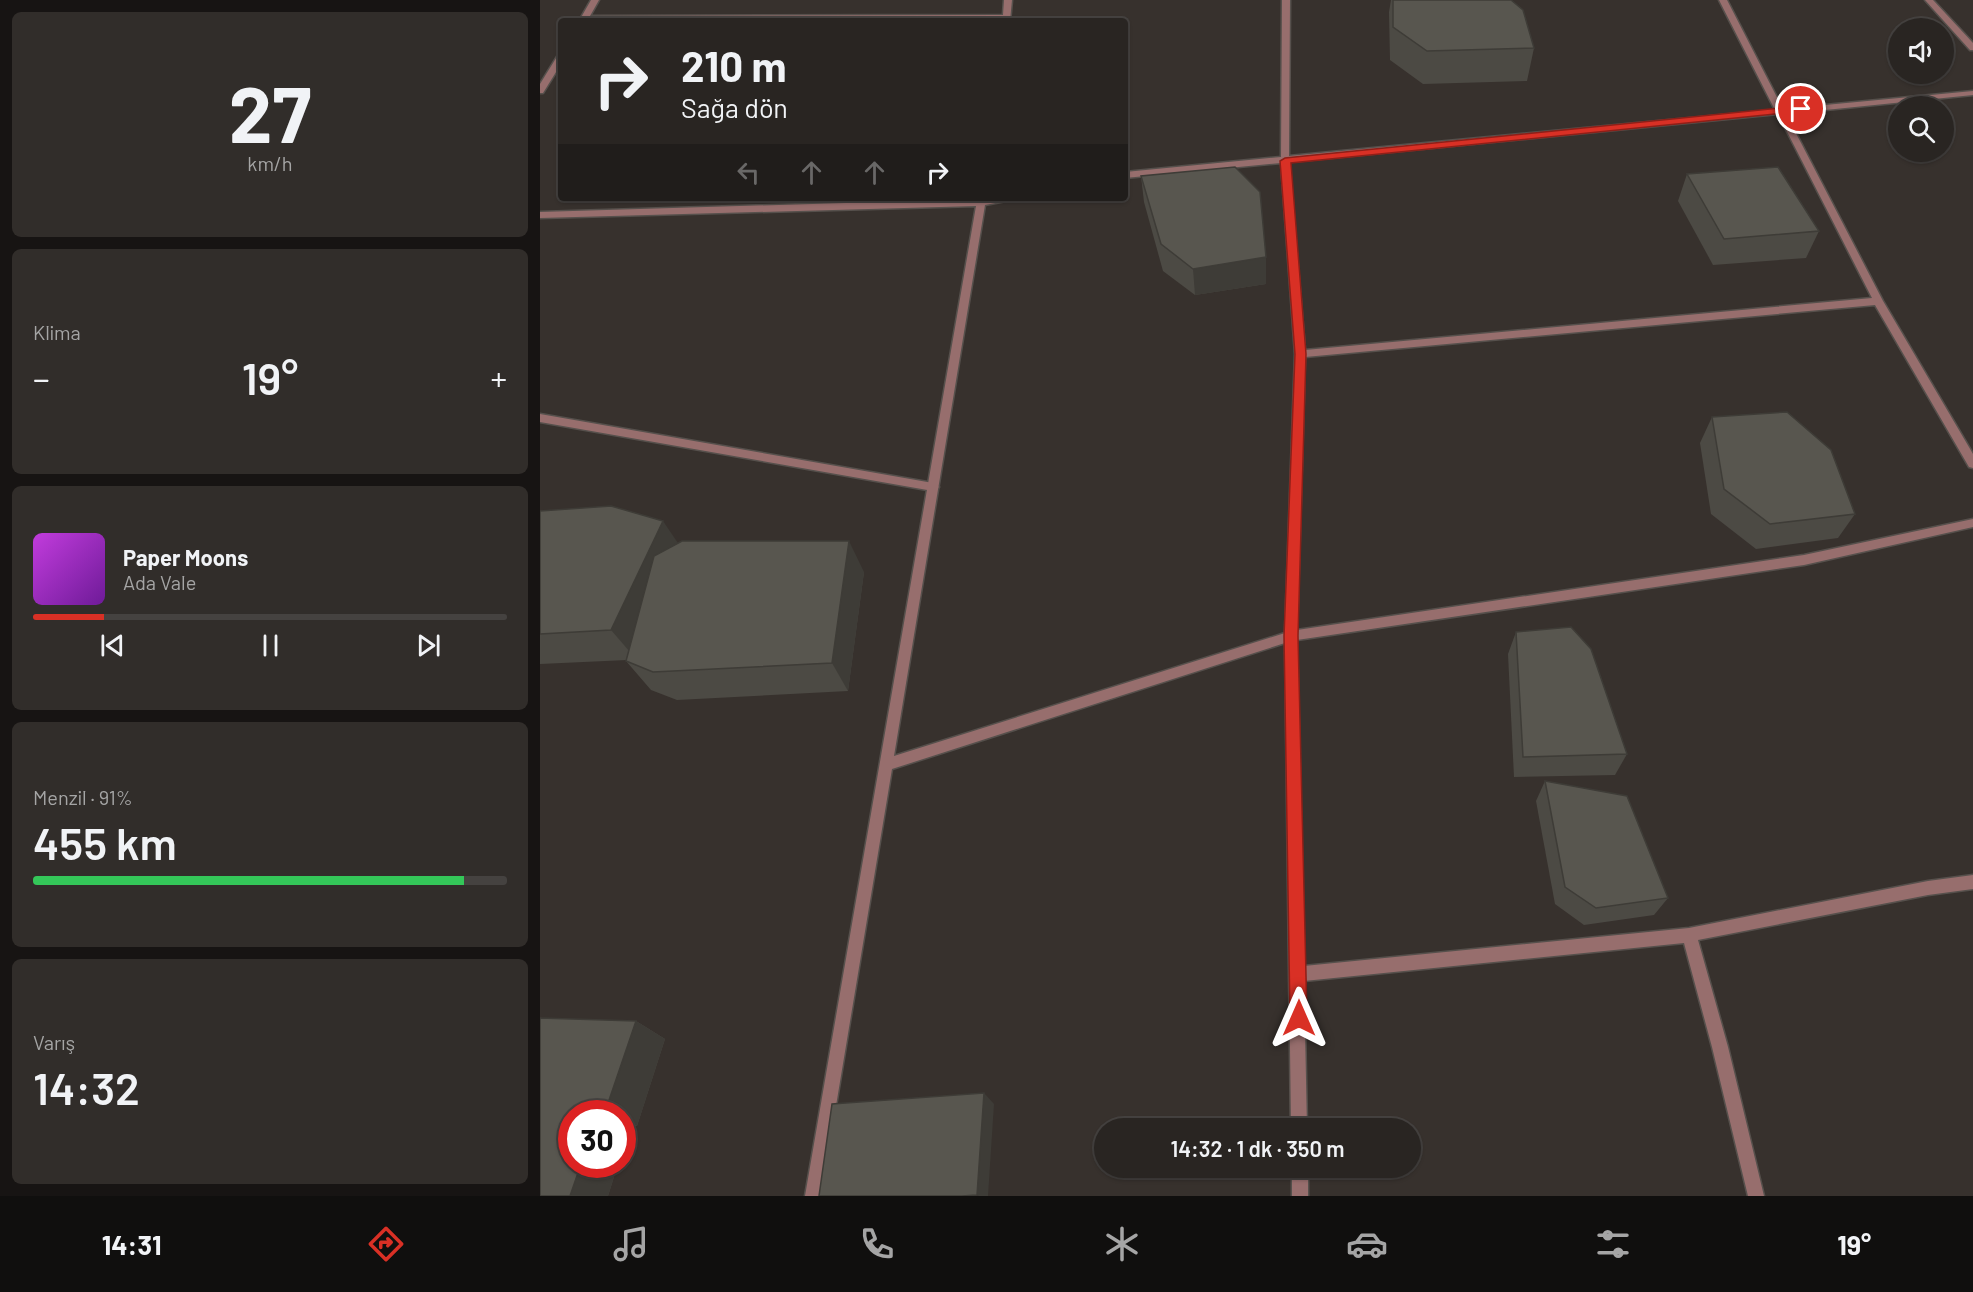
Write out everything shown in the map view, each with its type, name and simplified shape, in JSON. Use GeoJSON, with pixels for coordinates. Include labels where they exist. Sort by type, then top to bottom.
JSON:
{"type":"FeatureCollection","features":[{"type":"Feature","properties":{"kind":"street"},"geometry":{"type":"LineString","coordinates":[[584,18],[596,0]]}},
{"type":"Feature","properties":{"kind":"street"},"geometry":{"type":"LineString","coordinates":[[1006,18],[1008,0]]}},
{"type":"Feature","properties":{"kind":"street"},"geometry":{"type":"LineString","coordinates":[[1286,0],[1285,161],[1300,354],[1291,636],[1299,1118]]}},
{"type":"Feature","properties":{"kind":"street"},"geometry":{"type":"LineString","coordinates":[[1723,0],[1878,301],[1973,464]]}},
{"type":"Feature","properties":{"kind":"street"},"geometry":{"type":"LineString","coordinates":[[1929,0],[1973,48]]}},
{"type":"Feature","properties":{"kind":"street"},"geometry":{"type":"LineString","coordinates":[[540,91],[558,62]]}},
{"type":"Feature","properties":{"kind":"street"},"geometry":{"type":"LineString","coordinates":[[1128,175],[1973,93]]}},
{"type":"Feature","properties":{"kind":"street"},"geometry":{"type":"LineString","coordinates":[[540,214],[982,201],[813,1196]]}},
{"type":"Feature","properties":{"kind":"street"},"geometry":{"type":"LineString","coordinates":[[1300,354],[1878,301]]}},
{"type":"Feature","properties":{"kind":"street"},"geometry":{"type":"LineString","coordinates":[[540,418],[933,487]]}},
{"type":"Feature","properties":{"kind":"street"},"geometry":{"type":"LineString","coordinates":[[886,765],[1291,636],[1804,560],[1973,523]]}},
{"type":"Feature","properties":{"kind":"street"},"geometry":{"type":"LineString","coordinates":[[1298,974],[1689,935],[1928,888],[1973,882]]}},
{"type":"Feature","properties":{"kind":"street"},"geometry":{"type":"LineString","coordinates":[[1689,935],[1720,1047],[1756,1196]]}},
{"type":"Feature","properties":{"kind":"street"},"geometry":{"type":"LineString","coordinates":[[1300,1178],[1300,1196]]}},
{"type":"Feature","properties":{"kind":"building"},"geometry":{"type":"Polygon","coordinates":[[[1393,0],[1511,0],[1523,10],[1534,48],[1427,51],[1393,27],[1393,0]]]}},
{"type":"Feature","properties":{"kind":"building"},"geometry":{"type":"Polygon","coordinates":[[[1235,167],[1260,192],[1266,257],[1193,269],[1161,244],[1141,176],[1235,167]]]}},
{"type":"Feature","properties":{"kind":"building"},"geometry":{"type":"Polygon","coordinates":[[[1778,167],[1819,231],[1724,239],[1687,174],[1778,167]]]}},
{"type":"Feature","properties":{"kind":"building"},"geometry":{"type":"Polygon","coordinates":[[[1787,412],[1831,450],[1855,514],[1770,524],[1724,489],[1712,417],[1787,412]]]}},
{"type":"Feature","properties":{"kind":"building"},"geometry":{"type":"Polygon","coordinates":[[[611,506],[663,521],[611,630],[540,634],[540,511],[611,506]]]}},
{"type":"Feature","properties":{"kind":"building"},"geometry":{"type":"Polygon","coordinates":[[[682,541],[849,541],[832,663],[653,672],[626,661],[654,556],[682,541]]]}},
{"type":"Feature","properties":{"kind":"building"},"geometry":{"type":"Polygon","coordinates":[[[1571,627],[1591,649],[1627,754],[1523,757],[1516,632],[1571,627]]]}},
{"type":"Feature","properties":{"kind":"building"},"geometry":{"type":"Polygon","coordinates":[[[1545,781],[1627,796],[1668,898],[1596,908],[1565,887],[1545,781]]]}},
{"type":"Feature","properties":{"kind":"building"},"geometry":{"type":"Polygon","coordinates":[[[540,1018],[636,1021],[609,1100],[558,1100],[558,1178],[576,1178],[570,1196],[540,1196],[540,1018]]]}},
{"type":"Feature","properties":{"kind":"building"},"geometry":{"type":"Polygon","coordinates":[[[984,1093],[977,1195],[819,1196],[832,1104],[984,1093]]]}},
{"type":"Feature","properties":{"kind":"route"},"geometry":{"type":"LineString","coordinates":[[1299,1018],[1291,636],[1300,354],[1285,161],[1801,109]]}}]}
